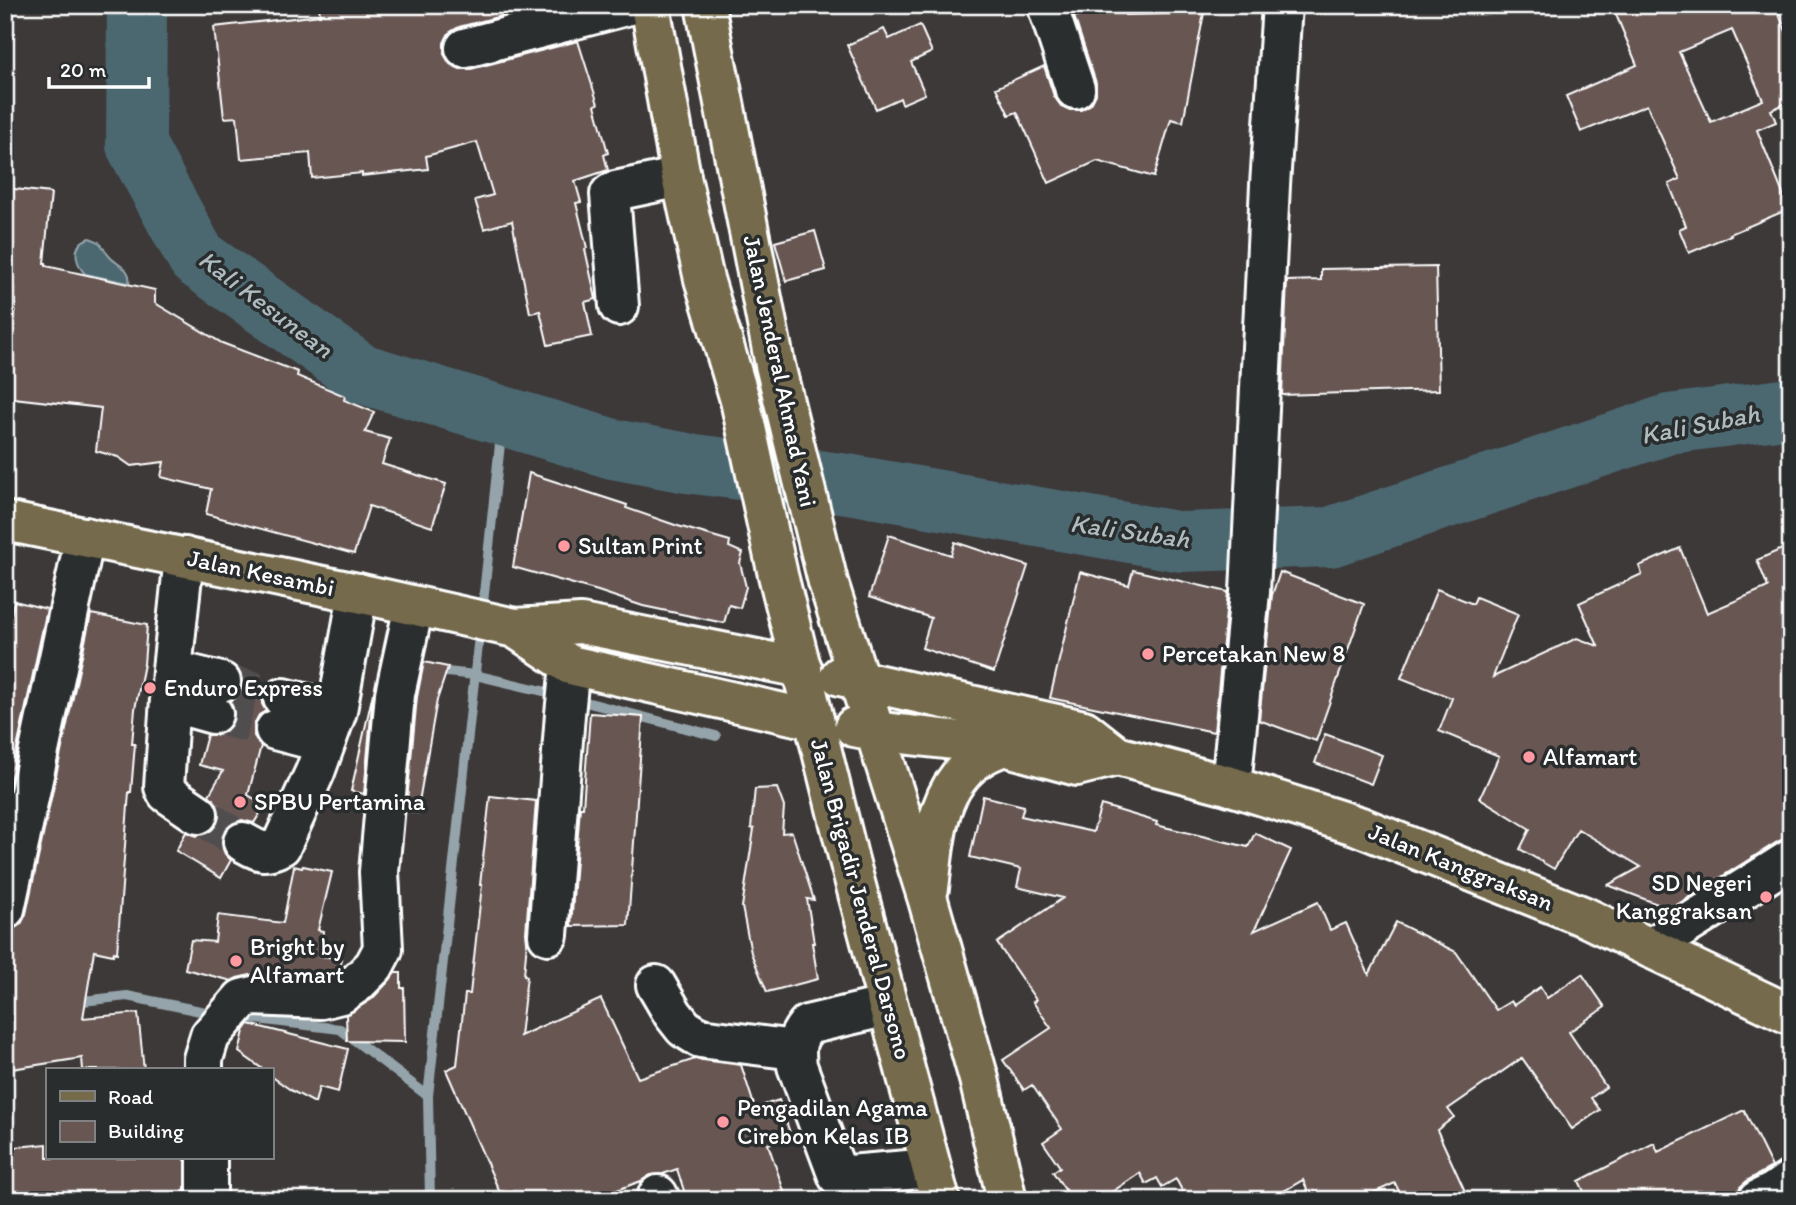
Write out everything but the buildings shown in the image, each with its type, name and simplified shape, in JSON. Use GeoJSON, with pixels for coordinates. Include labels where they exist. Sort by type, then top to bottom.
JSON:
{"type":"FeatureCollection","features":[{"type":"Feature","properties":{"kind":"main road","name":"Jalan Jenderal Ahmad Yani"},"geometry":{"type":"LineString","coordinates":[[650,5],[681,177],[704,279],[740,400],[778,575],[802,668]]}},
{"type":"Feature","properties":{"kind":"main road","name":"Jalan Jenderal Ahmad Yani"},"geometry":{"type":"LineString","coordinates":[[705,5],[775,365],[828,582],[875,732]]}},
{"type":"Feature","properties":{"kind":"main road","name":"Jalan Kesambi"},"geometry":{"type":"LineString","coordinates":[[5,521],[513,627],[581,624],[859,681]]}},
{"type":"Feature","properties":{"kind":"main road","name":"Jalan Kesambi"},"geometry":{"type":"LineString","coordinates":[[513,627],[568,691],[814,720],[875,732]]}},
{"type":"Feature","properties":{"kind":"main road","name":"Jalan Brigadir Jenderal Darsono"},"geometry":{"type":"LineString","coordinates":[[802,668],[935,1184]]}},
{"type":"Feature","properties":{"kind":"main road","name":"Jalan Kanggraksan"},"geometry":{"type":"LineString","coordinates":[[859,681],[1084,730],[1116,756],[1231,786],[1358,826],[1585,917],[1791,1016]]}},
{"type":"Feature","properties":{"kind":"main road","name":"Jalan Kanggraksan"},"geometry":{"type":"LineString","coordinates":[[875,732],[1004,746],[1077,766],[1116,756]]}},
{"type":"Feature","properties":{"kind":"main road"},"geometry":{"type":"LineString","coordinates":[[875,732],[928,900],[979,1079],[1007,1200]]}},
{"type":"Feature","properties":{"kind":"main road"},"geometry":{"type":"LineString","coordinates":[[928,900],[937,828],[947,793],[962,772],[981,757],[1004,746]]}},
{"type":"Feature","properties":{"kind":"street"},"geometry":{"type":"LineString","coordinates":[[465,48],[629,5]]}},
{"type":"Feature","properties":{"kind":"street"},"geometry":{"type":"LineString","coordinates":[[1047,5],[1075,89]]}},
{"type":"Feature","properties":{"kind":"street"},"geometry":{"type":"LineString","coordinates":[[1231,786],[1250,592],[1270,184],[1282,5]]}},
{"type":"Feature","properties":{"kind":"street"},"geometry":{"type":"LineString","coordinates":[[619,306],[610,194],[681,177]]}},
{"type":"Feature","properties":{"kind":"street"},"geometry":{"type":"LineString","coordinates":[[5,909],[11,851],[85,537]]}},
{"type":"Feature","properties":{"kind":"street"},"geometry":{"type":"LineString","coordinates":[[184,557],[164,787],[167,793],[198,814]]}},
{"type":"Feature","properties":{"kind":"street"},"geometry":{"type":"LineString","coordinates":[[243,842],[259,851],[271,851],[281,846],[315,772],[331,727],[358,593]]}},
{"type":"Feature","properties":{"kind":"street"},"geometry":{"type":"LineString","coordinates":[[206,1053],[234,1007],[242,999],[254,996],[321,999],[341,994],[374,966],[383,949],[379,872],[394,694],[422,607]]}},
{"type":"Feature","properties":{"kind":"street"},"geometry":{"type":"LineString","coordinates":[[171,686],[217,698]]}},
{"type":"Feature","properties":{"kind":"street"},"geometry":{"type":"LineString","coordinates":[[548,935],[568,691]]}},
{"type":"Feature","properties":{"kind":"street"},"geometry":{"type":"LineString","coordinates":[[279,714],[331,727]]}},
{"type":"Feature","properties":{"kind":"street"},"geometry":{"type":"LineString","coordinates":[[1650,948],[1791,859]]}},
{"type":"Feature","properties":{"kind":"street"},"geometry":{"type":"LineString","coordinates":[[656,985],[684,1028],[700,1038],[795,1050]]}},
{"type":"Feature","properties":{"kind":"street"},"geometry":{"type":"LineString","coordinates":[[888,1006],[807,1025],[798,1036],[795,1050],[797,1066],[834,1188],[935,1184]]}},
{"type":"Feature","properties":{"kind":"street"},"geometry":{"type":"LineString","coordinates":[[207,1160],[207,1200]]}},
{"type":"Feature","properties":{"kind":"street"},"geometry":{"type":"LineString","coordinates":[[1758,1200],[1791,1180]]}},
{"type":"Feature","properties":{"kind":"water"},"geometry":{"type":"Polygon","coordinates":[[[89,238],[100,243],[110,257],[126,271],[129,283],[85,274],[76,254],[79,245],[89,238]]]}},
{"type":"Feature","properties":{"kind":"waterway","name":"Kali Subah"},"geometry":{"type":"LineString","coordinates":[[137,5],[136,145],[197,258],[360,373],[613,449],[687,463],[848,484],[1182,542],[1330,537],[1669,424],[1791,408]]}},
{"type":"Feature","properties":{"kind":"waterway"},"geometry":{"type":"LineString","coordinates":[[482,612],[503,416]]}},
{"type":"Feature","properties":{"kind":"waterway"},"geometry":{"type":"LineString","coordinates":[[428,1096],[480,627]]}},
{"type":"Feature","properties":{"kind":"waterway"},"geometry":{"type":"LineString","coordinates":[[447,672],[475,675],[560,695]]}},
{"type":"Feature","properties":{"kind":"waterway"},"geometry":{"type":"LineString","coordinates":[[574,699],[716,736]]}},
{"type":"Feature","properties":{"kind":"waterway"},"geometry":{"type":"LineString","coordinates":[[74,1002],[127,996],[215,1014]]}},
{"type":"Feature","properties":{"kind":"waterway"},"geometry":{"type":"LineString","coordinates":[[240,1017],[340,1029],[428,1096],[430,1200]]}},
{"type":"Feature","properties":{"kind":"tunnel"},"geometry":{"type":"LineString","coordinates":[[221,682],[283,698]]}},
{"type":"Feature","properties":{"kind":"tunnel"},"geometry":{"type":"LineString","coordinates":[[213,714],[275,730]]}},
{"type":"Feature","properties":{"kind":"tunnel"},"geometry":{"type":"LineString","coordinates":[[198,814],[243,842]]}},
{"type":"Feature","properties":{"kind":"place","name":"Sultan Print"},"geometry":{"type":"Point","coordinates":[564,546]}},
{"type":"Feature","properties":{"kind":"place","name":"Percetakan New 8"},"geometry":{"type":"Point","coordinates":[1148,654]}},
{"type":"Feature","properties":{"kind":"place","name":"Enduro Express"},"geometry":{"type":"Point","coordinates":[150,688]}},
{"type":"Feature","properties":{"kind":"place","name":"Alfamart"},"geometry":{"type":"Point","coordinates":[1529,757]}},
{"type":"Feature","properties":{"kind":"place","name":"SPBU Pertamina"},"geometry":{"type":"Point","coordinates":[240,802]}},
{"type":"Feature","properties":{"kind":"place","name":"SD Negeri Kanggraksan"},"geometry":{"type":"Point","coordinates":[1766,897]}},
{"type":"Feature","properties":{"kind":"place","name":"Bright by Alfamart"},"geometry":{"type":"Point","coordinates":[236,961]}},
{"type":"Feature","properties":{"kind":"place","name":"Pengadilan Agama Cirebon Kelas IB"},"geometry":{"type":"Point","coordinates":[723,1122]}},
{"type":"Feature","properties":{"kind":"water label","name":"Kali Kesunean"},"geometry":{"type":"Point","coordinates":[266,304]}}]}
